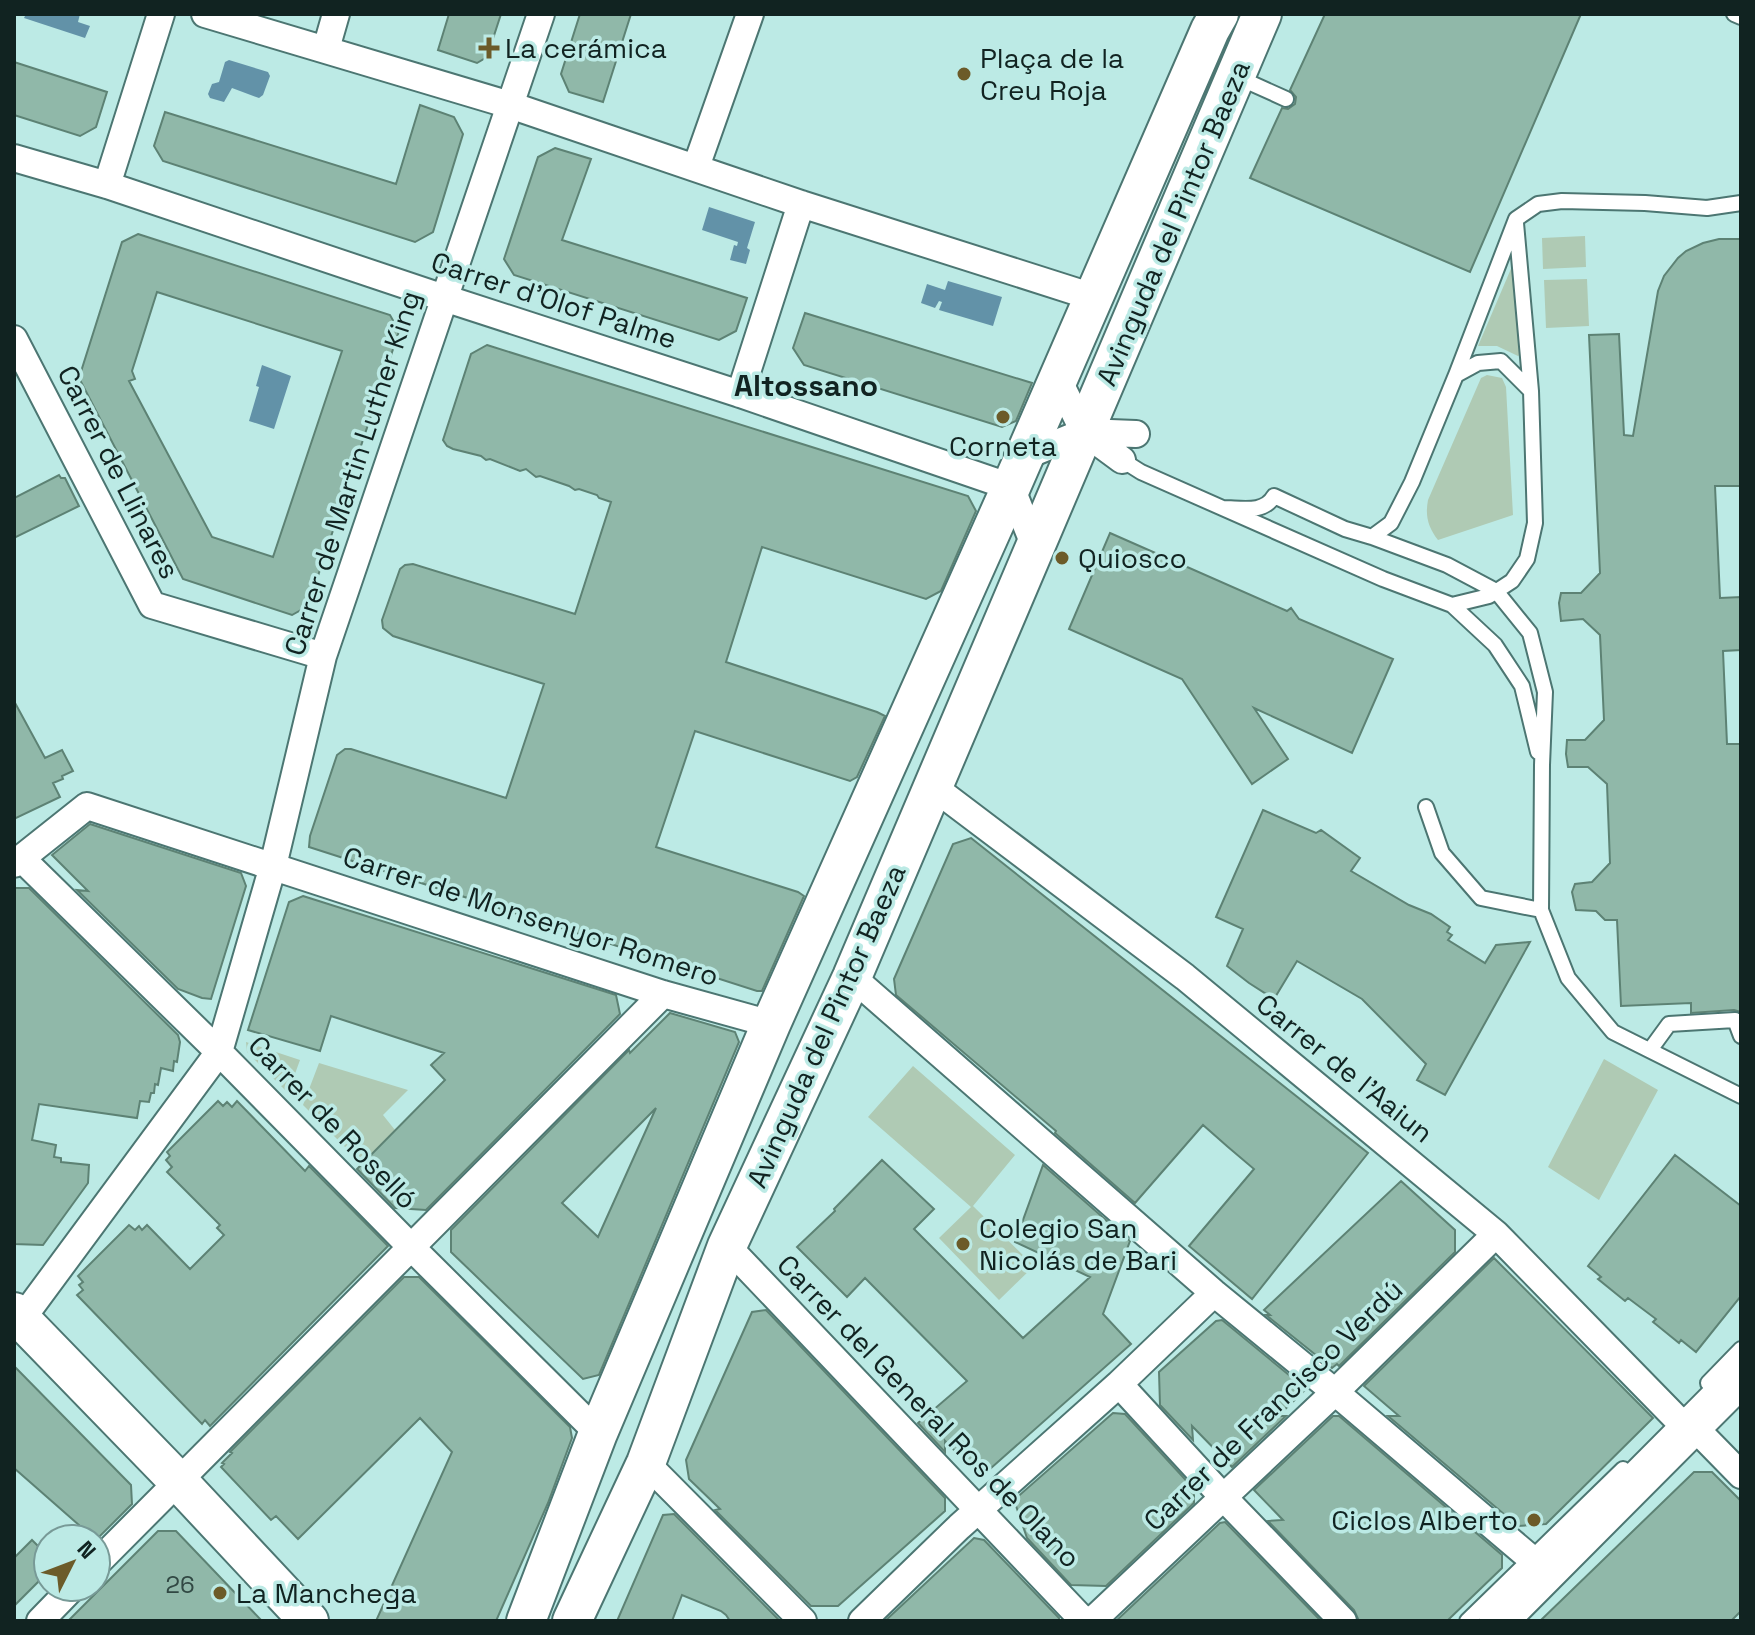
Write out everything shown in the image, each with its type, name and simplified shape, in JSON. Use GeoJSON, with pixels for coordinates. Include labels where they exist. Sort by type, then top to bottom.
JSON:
{"type":"FeatureCollection","features":[{"type":"Feature","properties":{"kind":"street"},"geometry":{"type":"LineString","coordinates":[[107,185],[161,14]]}},
{"type":"Feature","properties":{"kind":"street"},"geometry":{"type":"LineString","coordinates":[[205,14],[510,105],[801,204],[1093,297]]}},
{"type":"Feature","properties":{"kind":"street"},"geometry":{"type":"LineString","coordinates":[[326,49],[336,14]]}},
{"type":"Feature","properties":{"kind":"street","name":"Carrer de Martin Luther King"},"geometry":{"type":"LineString","coordinates":[[219,1052],[273,866],[323,656],[541,14]]}},
{"type":"Feature","properties":{"kind":"street"},"geometry":{"type":"LineString","coordinates":[[696,167],[750,14]]}},
{"type":"Feature","properties":{"kind":"street","name":"Avinguda del Pintor Baeza"},"geometry":{"type":"LineString","coordinates":[[526,1621],[598,1433],[771,1024],[1219,14]]}},
{"type":"Feature","properties":{"kind":"street","name":"Avinguda del Pintor Baeza"},"geometry":{"type":"LineString","coordinates":[[572,1621],[646,1463],[727,1246],[852,977],[1262,14]]}},
{"type":"Feature","properties":{"kind":"street","name":"Carrer d'Olof Palme"},"geometry":{"type":"LineString","coordinates":[[14,158],[107,185],[740,394],[1018,472]]}},
{"type":"Feature","properties":{"kind":"street"},"geometry":{"type":"LineString","coordinates":[[740,394],[801,204]]}},
{"type":"Feature","properties":{"kind":"street","name":"Carrer de Llinares"},"geometry":{"type":"LineString","coordinates":[[14,339],[22,373],[152,605],[323,656]]}},
{"type":"Feature","properties":{"kind":"street","name":"Avinguda del Pintor Baeza"},"geometry":{"type":"LineString","coordinates":[[1058,379],[1084,432],[1122,460]]}},
{"type":"Feature","properties":{"kind":"street"},"geometry":{"type":"LineString","coordinates":[[1035,547],[1018,472],[1084,432],[1136,434]]}},
{"type":"Feature","properties":{"kind":"street","name":"Carrer de l'Aaiun"},"geometry":{"type":"LineString","coordinates":[[932,786],[1185,977],[1496,1234],[1741,1475]]}},
{"type":"Feature","properties":{"kind":"street","name":"Carrer de Monsenyor Romero"},"geometry":{"type":"LineString","coordinates":[[18,861],[87,806],[663,994],[771,1024]]}},
{"type":"Feature","properties":{"kind":"street","name":"Carrer de Roselló"},"geometry":{"type":"LineString","coordinates":[[18,861],[219,1052],[598,1433]]}},
{"type":"Feature","properties":{"kind":"street"},"geometry":{"type":"LineString","coordinates":[[852,977],[1214,1293],[1540,1565]]}},
{"type":"Feature","properties":{"kind":"street"},"geometry":{"type":"LineString","coordinates":[[112,1548],[663,994]]}},
{"type":"Feature","properties":{"kind":"street"},"geometry":{"type":"LineString","coordinates":[[219,1052],[16,1320],[178,1481],[309,1621]]}},
{"type":"Feature","properties":{"kind":"street","name":"Carrer de Francisco Verdú"},"geometry":{"type":"LineString","coordinates":[[1092,1621],[1335,1392],[1496,1234]]}},
{"type":"Feature","properties":{"kind":"street","name":"Carrer del General Ros de Olano"},"geometry":{"type":"LineString","coordinates":[[727,1246],[1084,1621]]}},
{"type":"Feature","properties":{"kind":"street"},"geometry":{"type":"LineString","coordinates":[[862,1621],[1214,1293]]}},
{"type":"Feature","properties":{"kind":"street"},"geometry":{"type":"LineString","coordinates":[[1498,1621],[1540,1565],[1683,1415],[1741,1377]]}},
{"type":"Feature","properties":{"kind":"street"},"geometry":{"type":"LineString","coordinates":[[1119,1384],[1343,1621]]}},
{"type":"Feature","properties":{"kind":"street"},"geometry":{"type":"LineString","coordinates":[[646,1463],[803,1621]]}},
{"type":"Feature","properties":{"kind":"street"},"geometry":{"type":"LineString","coordinates":[[40,1621],[57,1603]]}},
{"type":"Feature","properties":{"kind":"lane"},"geometry":{"type":"LineString","coordinates":[[1734,14],[1741,17]]}},
{"type":"Feature","properties":{"kind":"lane"},"geometry":{"type":"LineString","coordinates":[[1235,76],[1286,99]]}},
{"type":"Feature","properties":{"kind":"lane"},"geometry":{"type":"LineString","coordinates":[[1372,537],[1391,523],[1412,482],[1516,219],[1538,204],[1562,201],[1707,208],[1741,203]]}},
{"type":"Feature","properties":{"kind":"lane"},"geometry":{"type":"LineString","coordinates":[[1452,605],[1489,596],[1512,581],[1527,559],[1535,523],[1531,391],[1516,219]]}},
{"type":"Feature","properties":{"kind":"lane"},"geometry":{"type":"LineString","coordinates":[[1456,375],[1478,363],[1501,361],[1531,391]]}},
{"type":"Feature","properties":{"kind":"lane"},"geometry":{"type":"LineString","coordinates":[[1122,460],[1141,472],[1383,579],[1452,605],[1495,645],[1522,686],[1542,765]]}},
{"type":"Feature","properties":{"kind":"lane"},"geometry":{"type":"LineString","coordinates":[[1223,508],[1260,509],[1270,503],[1274,496],[1345,529],[1447,565],[1496,591],[1530,633],[1545,692],[1541,910],[1568,978],[1613,1032],[1741,1096]]}},
{"type":"Feature","properties":{"kind":"lane"},"geometry":{"type":"LineString","coordinates":[[1426,807],[1442,853],[1481,898],[1541,910]]}},
{"type":"Feature","properties":{"kind":"lane"},"geometry":{"type":"LineString","coordinates":[[1650,1050],[1669,1024],[1735,1020],[1741,1036]]}},
{"type":"Feature","properties":{"kind":"lane"},"geometry":{"type":"LineString","coordinates":[[1683,1415],[1741,1349]]}},
{"type":"Feature","properties":{"kind":"lane"},"geometry":{"type":"LineString","coordinates":[[1467,1621],[1540,1565],[1631,1461]]}},
{"type":"Feature","properties":{"kind":"green space"},"geometry":{"type":"Polygon","coordinates":[[[1585,236],[1586,267],[1543,269],[1542,238],[1585,236]]]}},
{"type":"Feature","properties":{"kind":"green space"},"geometry":{"type":"Polygon","coordinates":[[[1515,262],[1518,356],[1497,346],[1478,346],[1515,262]]]}},
{"type":"Feature","properties":{"kind":"green space"},"geometry":{"type":"Polygon","coordinates":[[[1587,279],[1589,326],[1546,328],[1544,280],[1587,279]]]}},
{"type":"Feature","properties":{"kind":"green space"},"geometry":{"type":"Polygon","coordinates":[[[1487,375],[1502,378],[1506,387],[1513,515],[1438,540],[1428,521],[1428,500],[1481,378],[1487,375]]]}},
{"type":"Feature","properties":{"kind":"green space"},"geometry":{"type":"Polygon","coordinates":[[[246,1042],[300,1060],[288,1093],[247,1052],[246,1042]]]}},
{"type":"Feature","properties":{"kind":"green space"},"geometry":{"type":"Polygon","coordinates":[[[1604,1059],[1658,1090],[1599,1200],[1548,1167],[1604,1059]]]}},
{"type":"Feature","properties":{"kind":"green space"},"geometry":{"type":"Polygon","coordinates":[[[319,1063],[408,1090],[383,1115],[395,1130],[362,1164],[303,1105],[319,1063]]]}},
{"type":"Feature","properties":{"kind":"green space"},"geometry":{"type":"Polygon","coordinates":[[[913,1066],[1015,1155],[973,1206],[1034,1266],[999,1300],[939,1238],[971,1207],[868,1117],[913,1066]]]}},
{"type":"Feature","properties":{"kind":"water"},"geometry":{"type":"Polygon","coordinates":[[[26,14],[80,14],[78,22],[90,26],[85,38],[24,18],[26,14]]]}},
{"type":"Feature","properties":{"kind":"water"},"geometry":{"type":"Polygon","coordinates":[[[229,60],[268,72],[270,76],[263,95],[259,98],[232,88],[224,102],[210,98],[208,94],[212,84],[219,82],[225,62],[229,60]]]}},
{"type":"Feature","properties":{"kind":"water"},"geometry":{"type":"Polygon","coordinates":[[[709,207],[755,222],[746,264],[730,260],[734,245],[737,246],[738,242],[702,230],[709,207]]]}},
{"type":"Feature","properties":{"kind":"water"},"geometry":{"type":"Polygon","coordinates":[[[948,281],[1002,297],[993,326],[939,310],[942,302],[939,301],[935,308],[921,303],[927,284],[945,290],[948,281]]]}},
{"type":"Feature","properties":{"kind":"water"},"geometry":{"type":"Polygon","coordinates":[[[262,365],[291,376],[274,429],[249,421],[262,365]]]}},
{"type":"Feature","properties":{"kind":"building"},"geometry":{"type":"Polygon","coordinates":[[[449,14],[501,14],[487,57],[477,63],[438,50],[449,14]]]}},
{"type":"Feature","properties":{"kind":"building"},"geometry":{"type":"Polygon","coordinates":[[[580,14],[631,14],[603,102],[569,92],[561,74],[580,14]]]}},
{"type":"Feature","properties":{"kind":"building"},"geometry":{"type":"Polygon","coordinates":[[[1325,14],[1581,14],[1470,272],[1250,178],[1282,108],[1288,109],[1295,104],[1296,97],[1290,90],[1325,14]]]}},
{"type":"Feature","properties":{"kind":"building"},"geometry":{"type":"Polygon","coordinates":[[[14,62],[107,92],[96,127],[80,136],[14,115],[14,62]]]}},
{"type":"Feature","properties":{"kind":"building"},"geometry":{"type":"Polygon","coordinates":[[[420,105],[454,117],[463,134],[433,232],[415,242],[163,161],[154,146],[165,112],[396,184],[420,105]]]}},
{"type":"Feature","properties":{"kind":"building"},"geometry":{"type":"Polygon","coordinates":[[[555,148],[591,159],[562,240],[747,298],[736,331],[719,340],[514,275],[504,259],[538,157],[555,148]]]}},
{"type":"Feature","properties":{"kind":"building"},"geometry":{"type":"Polygon","coordinates":[[[138,234],[390,315],[399,331],[308,606],[292,615],[183,579],[79,378],[122,242],[138,234]],[[157,292],[132,371],[135,379],[129,381],[212,537],[273,557],[342,351],[157,292]]]}},
{"type":"Feature","properties":{"kind":"building"},"geometry":{"type":"Polygon","coordinates":[[[1719,239],[1741,239],[1741,486],[1715,486],[1720,598],[1741,597],[1741,650],[1723,651],[1727,744],[1741,744],[1741,1012],[1691,1013],[1691,1003],[1621,1006],[1617,920],[1605,920],[1596,911],[1576,910],[1572,892],[1575,884],[1592,882],[1610,863],[1607,784],[1588,767],[1568,767],[1566,754],[1567,740],[1585,740],[1604,720],[1600,635],[1583,619],[1561,621],[1559,603],[1561,593],[1581,593],[1600,573],[1589,335],[1619,334],[1624,435],[1633,436],[1658,291],[1664,276],[1686,251],[1719,239]]]}},
{"type":"Feature","properties":{"kind":"building"},"geometry":{"type":"Polygon","coordinates":[[[805,313],[1032,383],[1016,421],[1002,427],[804,365],[793,348],[805,313]]]}},
{"type":"Feature","properties":{"kind":"building"},"geometry":{"type":"Polygon","coordinates":[[[487,345],[968,496],[976,511],[941,591],[926,599],[762,547],[726,662],[885,716],[857,777],[850,781],[695,731],[656,847],[804,896],[762,991],[309,847],[337,755],[345,749],[506,798],[544,684],[393,636],[383,628],[382,620],[400,569],[413,564],[575,614],[611,502],[536,477],[526,469],[520,471],[453,449],[443,440],[471,354],[487,345]]]}},
{"type":"Feature","properties":{"kind":"building"},"geometry":{"type":"Polygon","coordinates":[[[59,475],[65,478],[79,506],[14,538],[14,498],[59,475]]]}},
{"type":"Feature","properties":{"kind":"building"},"geometry":{"type":"Polygon","coordinates":[[[1110,533],[1287,611],[1291,608],[1299,619],[1393,659],[1352,753],[1254,708],[1288,759],[1252,784],[1182,679],[1069,629],[1110,533]]]}},
{"type":"Feature","properties":{"kind":"building"},"geometry":{"type":"Polygon","coordinates":[[[14,701],[45,758],[62,750],[73,771],[53,783],[60,797],[14,819],[14,701]]]}},
{"type":"Feature","properties":{"kind":"building"},"geometry":{"type":"Polygon","coordinates":[[[1263,810],[1316,833],[1321,830],[1360,858],[1351,871],[1450,927],[1447,932],[1452,935],[1448,940],[1485,963],[1496,945],[1530,942],[1445,1095],[1417,1080],[1426,1064],[1362,999],[1297,961],[1274,999],[1227,966],[1243,929],[1216,917],[1263,810]]]}},
{"type":"Feature","properties":{"kind":"building"},"geometry":{"type":"Polygon","coordinates":[[[90,824],[241,873],[246,886],[211,999],[178,989],[77,890],[88,891],[52,855],[90,824]]]}},
{"type":"Feature","properties":{"kind":"building"},"geometry":{"type":"Polygon","coordinates":[[[971,838],[1368,1153],[1252,1299],[1189,1246],[1254,1169],[1203,1125],[1135,1203],[1056,1131],[896,995],[894,979],[953,844],[971,838]]]}},
{"type":"Feature","properties":{"kind":"building"},"geometry":{"type":"Polygon","coordinates":[[[14,888],[29,888],[178,1035],[180,1042],[173,1071],[161,1068],[158,1085],[155,1084],[149,1102],[140,1101],[137,1118],[39,1104],[32,1140],[56,1145],[54,1157],[61,1158],[61,1162],[89,1165],[88,1183],[43,1245],[14,1244],[14,888]]]}},
{"type":"Feature","properties":{"kind":"building"},"geometry":{"type":"Polygon","coordinates":[[[303,896],[616,995],[620,1014],[426,1210],[395,1208],[357,1169],[445,1080],[431,1065],[444,1053],[331,1016],[320,1051],[248,1030],[289,902],[303,896]]]}},
{"type":"Feature","properties":{"kind":"building"},"geometry":{"type":"Polygon","coordinates":[[[670,1013],[735,1032],[739,1042],[599,1375],[583,1379],[451,1252],[451,1230],[629,1050],[630,1053],[670,1013]],[[656,1108],[562,1203],[598,1237],[656,1108]]]}},
{"type":"Feature","properties":{"kind":"building"},"geometry":{"type":"Polygon","coordinates":[[[218,1101],[223,1106],[227,1102],[232,1107],[237,1101],[305,1171],[309,1166],[388,1246],[210,1426],[205,1420],[202,1424],[77,1295],[83,1290],[79,1285],[83,1282],[78,1276],[129,1225],[135,1230],[139,1226],[142,1230],[147,1225],[190,1269],[224,1235],[217,1228],[220,1225],[167,1172],[172,1167],[166,1160],[170,1156],[167,1152],[218,1101]]]}},
{"type":"Feature","properties":{"kind":"building"},"geometry":{"type":"Polygon","coordinates":[[[1675,1155],[1741,1206],[1741,1296],[1696,1352],[1681,1340],[1679,1343],[1653,1322],[1656,1319],[1628,1298],[1625,1301],[1598,1279],[1601,1277],[1588,1266],[1675,1155]]]}},
{"type":"Feature","properties":{"kind":"building"},"geometry":{"type":"Polygon","coordinates":[[[882,1160],[934,1209],[914,1229],[1023,1338],[1090,1277],[1015,1242],[1043,1165],[1130,1241],[1103,1314],[1131,1344],[981,1477],[945,1441],[945,1452],[918,1423],[967,1381],[865,1278],[847,1297],[797,1247],[882,1160]]]}},
{"type":"Feature","properties":{"kind":"building"},"geometry":{"type":"Polygon","coordinates":[[[1401,1181],[1455,1230],[1455,1252],[1339,1366],[1337,1364],[1332,1368],[1266,1315],[1270,1315],[1264,1310],[1401,1181]]]}},
{"type":"Feature","properties":{"kind":"building"},"geometry":{"type":"Polygon","coordinates":[[[1494,1258],[1653,1418],[1546,1524],[1518,1526],[1388,1416],[1399,1416],[1364,1386],[1494,1258]]]}},
{"type":"Feature","properties":{"kind":"building"},"geometry":{"type":"Polygon","coordinates":[[[404,1277],[419,1277],[570,1427],[572,1438],[548,1503],[496,1621],[376,1621],[452,1452],[420,1418],[298,1539],[276,1516],[271,1520],[221,1467],[230,1452],[404,1277]]]}},
{"type":"Feature","properties":{"kind":"building"},"geometry":{"type":"Polygon","coordinates":[[[766,1310],[945,1498],[945,1511],[838,1606],[811,1606],[715,1510],[720,1509],[689,1479],[686,1460],[752,1312],[766,1310]]]}},
{"type":"Feature","properties":{"kind":"building"},"geometry":{"type":"Polygon","coordinates":[[[1222,1320],[1306,1389],[1278,1416],[1286,1416],[1232,1467],[1192,1426],[1193,1440],[1160,1405],[1159,1372],[1216,1321],[1222,1320]]]}},
{"type":"Feature","properties":{"kind":"building"},"geometry":{"type":"Polygon","coordinates":[[[14,1366],[131,1485],[132,1504],[112,1524],[77,1523],[14,1468],[14,1366]]]}},
{"type":"Feature","properties":{"kind":"building"},"geometry":{"type":"Polygon","coordinates":[[[1113,1413],[1125,1414],[1194,1489],[1194,1503],[1106,1586],[1071,1585],[1027,1538],[1014,1500],[1113,1413]]]}},
{"type":"Feature","properties":{"kind":"building"},"geometry":{"type":"Polygon","coordinates":[[[1333,1416],[1339,1416],[1502,1555],[1502,1568],[1447,1621],[1359,1621],[1354,1610],[1268,1521],[1283,1520],[1254,1490],[1333,1416]]]}},
{"type":"Feature","properties":{"kind":"building"},"geometry":{"type":"Polygon","coordinates":[[[1694,1472],[1712,1472],[1741,1501],[1741,1611],[1731,1621],[1540,1621],[1694,1472]]]}},
{"type":"Feature","properties":{"kind":"building"},"geometry":{"type":"Polygon","coordinates":[[[674,1514],[780,1621],[730,1621],[721,1611],[682,1595],[672,1621],[617,1621],[663,1515],[674,1514]]]}},
{"type":"Feature","properties":{"kind":"building"},"geometry":{"type":"Polygon","coordinates":[[[1225,1522],[1321,1621],[1116,1621],[1220,1523],[1225,1522]]]}},
{"type":"Feature","properties":{"kind":"building"},"geometry":{"type":"Polygon","coordinates":[[[158,1531],[176,1531],[262,1621],[68,1621],[86,1603],[112,1603],[112,1577],[158,1531]]]}},
{"type":"Feature","properties":{"kind":"building"},"geometry":{"type":"Polygon","coordinates":[[[974,1538],[984,1540],[1059,1621],[885,1621],[974,1538]]]}},
{"type":"Feature","properties":{"kind":"building"},"geometry":{"type":"Polygon","coordinates":[[[32,1540],[32,1588],[14,1606],[14,1558],[32,1540]]]}},
{"type":"Feature","properties":{"kind":"place","name":"La cerámica"},"geometry":{"type":"Point","coordinates":[489,48]}},
{"type":"Feature","properties":{"kind":"place","name":"Plaça de la Creu Roja"},"geometry":{"type":"Point","coordinates":[964,74]}},
{"type":"Feature","properties":{"kind":"place","name":"Corneta"},"geometry":{"type":"Point","coordinates":[1003,417]}},
{"type":"Feature","properties":{"kind":"place","name":"Quiosco"},"geometry":{"type":"Point","coordinates":[1062,558]}},
{"type":"Feature","properties":{"kind":"place","name":"Colegio San Nicolás de Bari"},"geometry":{"type":"Point","coordinates":[963,1244]}},
{"type":"Feature","properties":{"kind":"place","name":"Ciclos Alberto"},"geometry":{"type":"Point","coordinates":[1534,1520]}},
{"type":"Feature","properties":{"kind":"place","name":"La Manchega"},"geometry":{"type":"Point","coordinates":[220,1593]}},
{"type":"Feature","properties":{"kind":"district","name":"Altossano"},"geometry":{"type":"Point","coordinates":[806,385]}}]}
